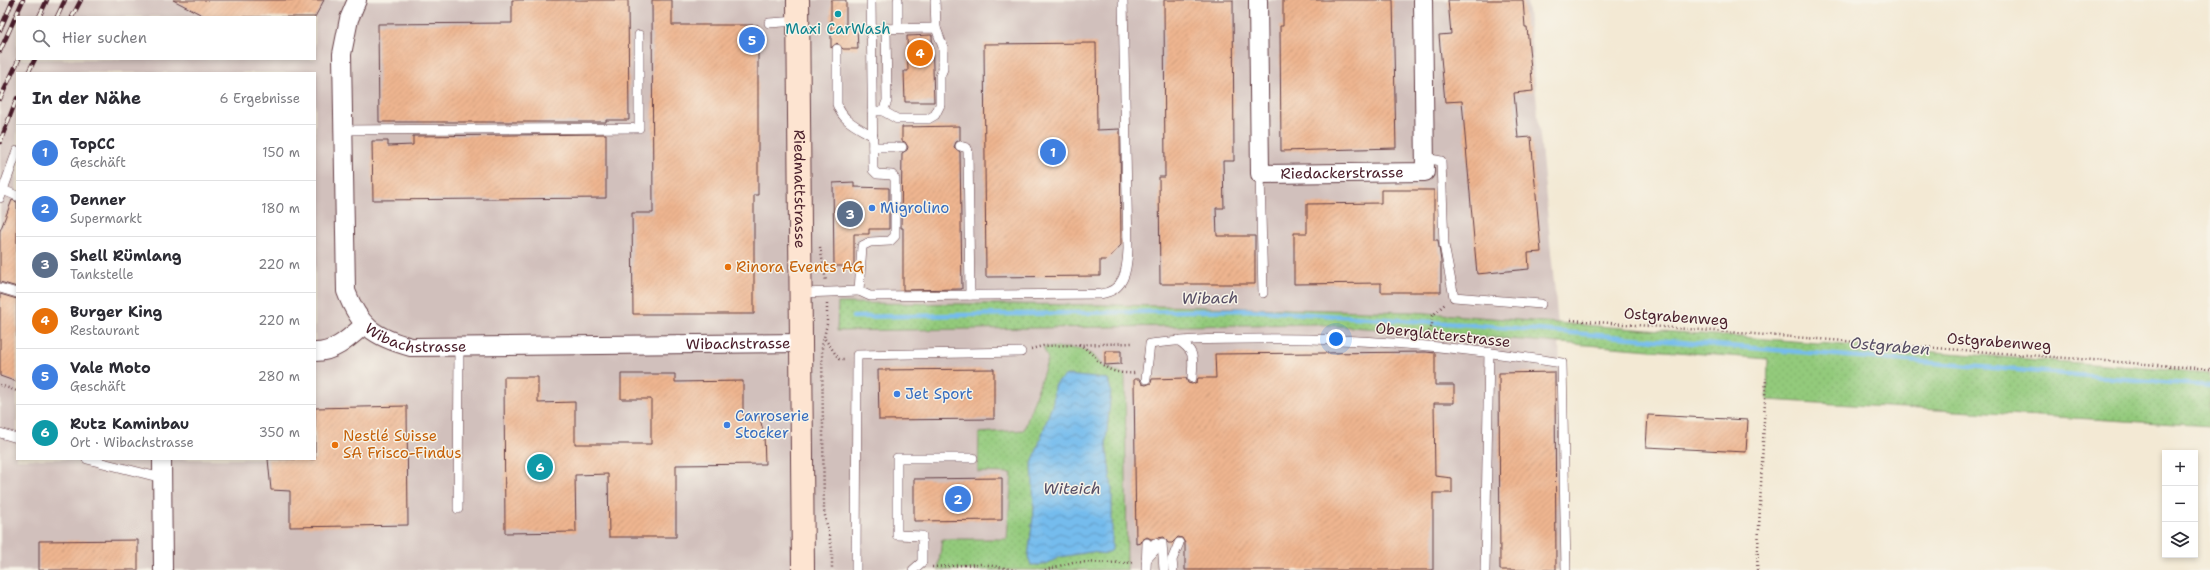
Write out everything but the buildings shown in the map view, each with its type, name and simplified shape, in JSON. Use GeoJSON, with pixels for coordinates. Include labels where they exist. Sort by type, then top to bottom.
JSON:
{"type":"FeatureCollection","features":[{"type":"Feature","properties":{"kind":"main road","name":"Riedmattstrasse"},"geometry":{"type":"LineString","coordinates":[[798,10],[802,293],[803,570]]}},
{"type":"Feature","properties":{"kind":"street","name":"Wibachstrasse"},"geometry":{"type":"LineString","coordinates":[[357,0],[349,19],[342,54],[342,130],[346,291],[352,307],[364,326],[387,341],[411,347],[802,343]]}},
{"type":"Feature","properties":{"kind":"street","name":"Riedackerstrasse"},"geometry":{"type":"LineString","coordinates":[[1258,0],[1260,174],[1425,172],[1423,0]]}},
{"type":"Feature","properties":{"kind":"street"},"geometry":{"type":"LineString","coordinates":[[316,352],[325,352],[344,342],[364,326]]}},
{"type":"Feature","properties":{"kind":"street"},"geometry":{"type":"LineString","coordinates":[[162,460],[163,570]]}},
{"type":"Feature","properties":{"kind":"lane"},"geometry":{"type":"LineString","coordinates":[[859,291],[862,246],[870,242],[892,240],[896,233],[895,179],[892,175],[874,172],[871,0]]}},
{"type":"Feature","properties":{"kind":"lane"},"geometry":{"type":"LineString","coordinates":[[898,0],[898,28]]}},
{"type":"Feature","properties":{"kind":"lane"},"geometry":{"type":"LineString","coordinates":[[872,111],[883,111],[897,119],[928,119],[938,110],[940,104],[940,76],[943,69],[943,47],[936,28],[935,0]]}},
{"type":"Feature","properties":{"kind":"lane"},"geometry":{"type":"LineString","coordinates":[[802,293],[859,291],[870,296],[1100,294],[1112,292],[1122,282],[1126,269],[1128,249],[1123,0]]}},
{"type":"Feature","properties":{"kind":"lane"},"geometry":{"type":"LineString","coordinates":[[769,22],[798,10]]}},
{"type":"Feature","properties":{"kind":"lane"},"geometry":{"type":"LineString","coordinates":[[883,111],[887,101],[886,28]]}},
{"type":"Feature","properties":{"kind":"lane"},"geometry":{"type":"LineString","coordinates":[[871,29],[936,28]]}},
{"type":"Feature","properties":{"kind":"lane"},"geometry":{"type":"LineString","coordinates":[[342,130],[639,128],[639,35]]}},
{"type":"Feature","properties":{"kind":"lane"},"geometry":{"type":"LineString","coordinates":[[837,49],[837,104],[839,111],[846,120],[873,136]]}},
{"type":"Feature","properties":{"kind":"lane"},"geometry":{"type":"LineString","coordinates":[[960,146],[967,148],[968,152],[970,295]]}},
{"type":"Feature","properties":{"kind":"lane"},"geometry":{"type":"LineString","coordinates":[[873,147],[902,147]]}},
{"type":"Feature","properties":{"kind":"lane"},"geometry":{"type":"LineString","coordinates":[[16,155],[1,194],[16,196]]}},
{"type":"Feature","properties":{"kind":"lane"},"geometry":{"type":"LineString","coordinates":[[1425,158],[1441,161],[1444,245],[1454,297],[1541,304]]}},
{"type":"Feature","properties":{"kind":"lane"},"geometry":{"type":"LineString","coordinates":[[1260,174],[1263,293]]}},
{"type":"Feature","properties":{"kind":"lane"},"geometry":{"type":"LineString","coordinates":[[0,288],[16,294]]}},
{"type":"Feature","properties":{"kind":"lane","name":"Oberglatterstrasse"},"geometry":{"type":"LineString","coordinates":[[1146,379],[1150,344],[1178,340],[1310,338],[1489,352],[1562,363],[1566,570]]}},
{"type":"Feature","properties":{"kind":"lane"},"geometry":{"type":"LineString","coordinates":[[1178,340],[1189,348],[1193,354],[1192,378]]}},
{"type":"Feature","properties":{"kind":"lane"},"geometry":{"type":"LineString","coordinates":[[458,509],[459,346]]}},
{"type":"Feature","properties":{"kind":"lane"},"geometry":{"type":"LineString","coordinates":[[856,570],[857,355],[1021,352]]}},
{"type":"Feature","properties":{"kind":"lane"},"geometry":{"type":"LineString","coordinates":[[1485,570],[1489,352]]}},
{"type":"Feature","properties":{"kind":"lane"},"geometry":{"type":"LineString","coordinates":[[0,433],[16,438]]}},
{"type":"Feature","properties":{"kind":"lane"},"geometry":{"type":"LineString","coordinates":[[913,570],[922,562],[922,536],[897,535],[896,458],[973,458]]}},
{"type":"Feature","properties":{"kind":"lane"},"geometry":{"type":"LineString","coordinates":[[91,460],[162,478]]}},
{"type":"Feature","properties":{"kind":"lane"},"geometry":{"type":"LineString","coordinates":[[1146,570],[1146,560],[1154,543],[1164,570]]}},
{"type":"Feature","properties":{"kind":"lane"},"geometry":{"type":"LineString","coordinates":[[1173,570],[1172,560],[1179,543]]}},
{"type":"Feature","properties":{"kind":"path"},"geometry":{"type":"LineString","coordinates":[[1432,326],[1432,316],[1454,297]]}},
{"type":"Feature","properties":{"kind":"path","name":"Ostgrabenweg"},"geometry":{"type":"LineString","coordinates":[[1571,320],[2210,369]]}},
{"type":"Feature","properties":{"kind":"path"},"geometry":{"type":"LineString","coordinates":[[825,338],[839,359],[857,358]]}},
{"type":"Feature","properties":{"kind":"path"},"geometry":{"type":"LineString","coordinates":[[1078,343],[1091,353],[1104,368],[1126,374]]}},
{"type":"Feature","properties":{"kind":"path"},"geometry":{"type":"LineString","coordinates":[[1043,346],[1078,343],[1133,343]]}},
{"type":"Feature","properties":{"kind":"path"},"geometry":{"type":"LineString","coordinates":[[1757,570],[1766,378]]}},
{"type":"Feature","properties":{"kind":"path"},"geometry":{"type":"LineString","coordinates":[[0,385],[16,391]]}},
{"type":"Feature","properties":{"kind":"path"},"geometry":{"type":"LineString","coordinates":[[1045,570],[1073,562],[1125,563],[1146,560]]}},
{"type":"Feature","properties":{"kind":"path"},"geometry":{"type":"LineString","coordinates":[[922,562],[934,567],[982,564],[1016,570]]}},
{"type":"Feature","properties":{"kind":"shaded area"},"geometry":{"type":"Polygon","coordinates":[[[0,0],[1527,0],[1559,335],[1564,570],[0,570],[0,0]]]}},
{"type":"Feature","properties":{"kind":"green space"},"geometry":{"type":"Polygon","coordinates":[[[838,303],[1119,305],[1414,312],[2210,373],[2210,426],[1767,400],[1768,359],[1313,324],[837,331],[838,303]]]}},
{"type":"Feature","properties":{"kind":"green space"},"geometry":{"type":"Polygon","coordinates":[[[1043,347],[1081,349],[1094,356],[1102,366],[1125,375],[1127,570],[938,570],[942,539],[1007,539],[1012,473],[978,472],[979,433],[1024,430],[1048,359],[1043,347]]]}},
{"type":"Feature","properties":{"kind":"water","name":"Witeich"},"geometry":{"type":"Polygon","coordinates":[[[1066,375],[1108,379],[1111,391],[1106,442],[1112,489],[1112,550],[1106,554],[1091,552],[1060,557],[1044,565],[1031,565],[1028,557],[1034,509],[1032,464],[1053,402],[1054,385],[1066,375]]]}},
{"type":"Feature","properties":{"kind":"waterway","name":"Wibach"},"geometry":{"type":"LineString","coordinates":[[853,317],[1247,310],[1476,325],[2210,386]]}},
{"type":"Feature","properties":{"kind":"railway"},"geometry":{"type":"LineString","coordinates":[[0,30],[13,0]]}},
{"type":"Feature","properties":{"kind":"railway"},"geometry":{"type":"LineString","coordinates":[[0,51],[23,0]]}},
{"type":"Feature","properties":{"kind":"railway"},"geometry":{"type":"LineString","coordinates":[[39,16],[47,0]]}},
{"type":"Feature","properties":{"kind":"railway"},"geometry":{"type":"LineString","coordinates":[[57,16],[65,0]]}},
{"type":"Feature","properties":{"kind":"railway"},"geometry":{"type":"LineString","coordinates":[[73,16],[81,0]]}},
{"type":"Feature","properties":{"kind":"railway"},"geometry":{"type":"LineString","coordinates":[[0,99],[19,60]]}},
{"type":"Feature","properties":{"kind":"railway"},"geometry":{"type":"LineString","coordinates":[[28,72],[34,60]]}},
{"type":"Feature","properties":{"kind":"railway"},"geometry":{"type":"LineString","coordinates":[[0,142],[16,101]]}},
{"type":"Feature","properties":{"kind":"place","name":"Maxi CarWash"},"geometry":{"type":"Point","coordinates":[838,14]}},
{"type":"Feature","properties":{"kind":"place","name":"Vale Moto"},"geometry":{"type":"Point","coordinates":[752,40]}},
{"type":"Feature","properties":{"kind":"place","name":"Burger King"},"geometry":{"type":"Point","coordinates":[920,53]}},
{"type":"Feature","properties":{"kind":"place","name":"TopCC"},"geometry":{"type":"Point","coordinates":[1053,152]}},
{"type":"Feature","properties":{"kind":"place","name":"Migrolino"},"geometry":{"type":"Point","coordinates":[872,208]}},
{"type":"Feature","properties":{"kind":"place","name":"Shell Rümlang"},"geometry":{"type":"Point","coordinates":[850,214]}},
{"type":"Feature","properties":{"kind":"place","name":"Rinora Events AG"},"geometry":{"type":"Point","coordinates":[728,267]}},
{"type":"Feature","properties":{"kind":"place","name":"Jet Sport"},"geometry":{"type":"Point","coordinates":[897,394]}},
{"type":"Feature","properties":{"kind":"place","name":"Carroserie Stocker"},"geometry":{"type":"Point","coordinates":[727,425]}},
{"type":"Feature","properties":{"kind":"place","name":"Nestlé Suisse SA Frisco-Findus"},"geometry":{"type":"Point","coordinates":[335,445]}},
{"type":"Feature","properties":{"kind":"place","name":"Rutz Kaminbau"},"geometry":{"type":"Point","coordinates":[540,467]}},
{"type":"Feature","properties":{"kind":"place","name":"Denner"},"geometry":{"type":"Point","coordinates":[958,499]}},
{"type":"Feature","properties":{"kind":"water label","name":"Ostgraben"},"geometry":{"type":"Point","coordinates":[1890,346]}}]}
